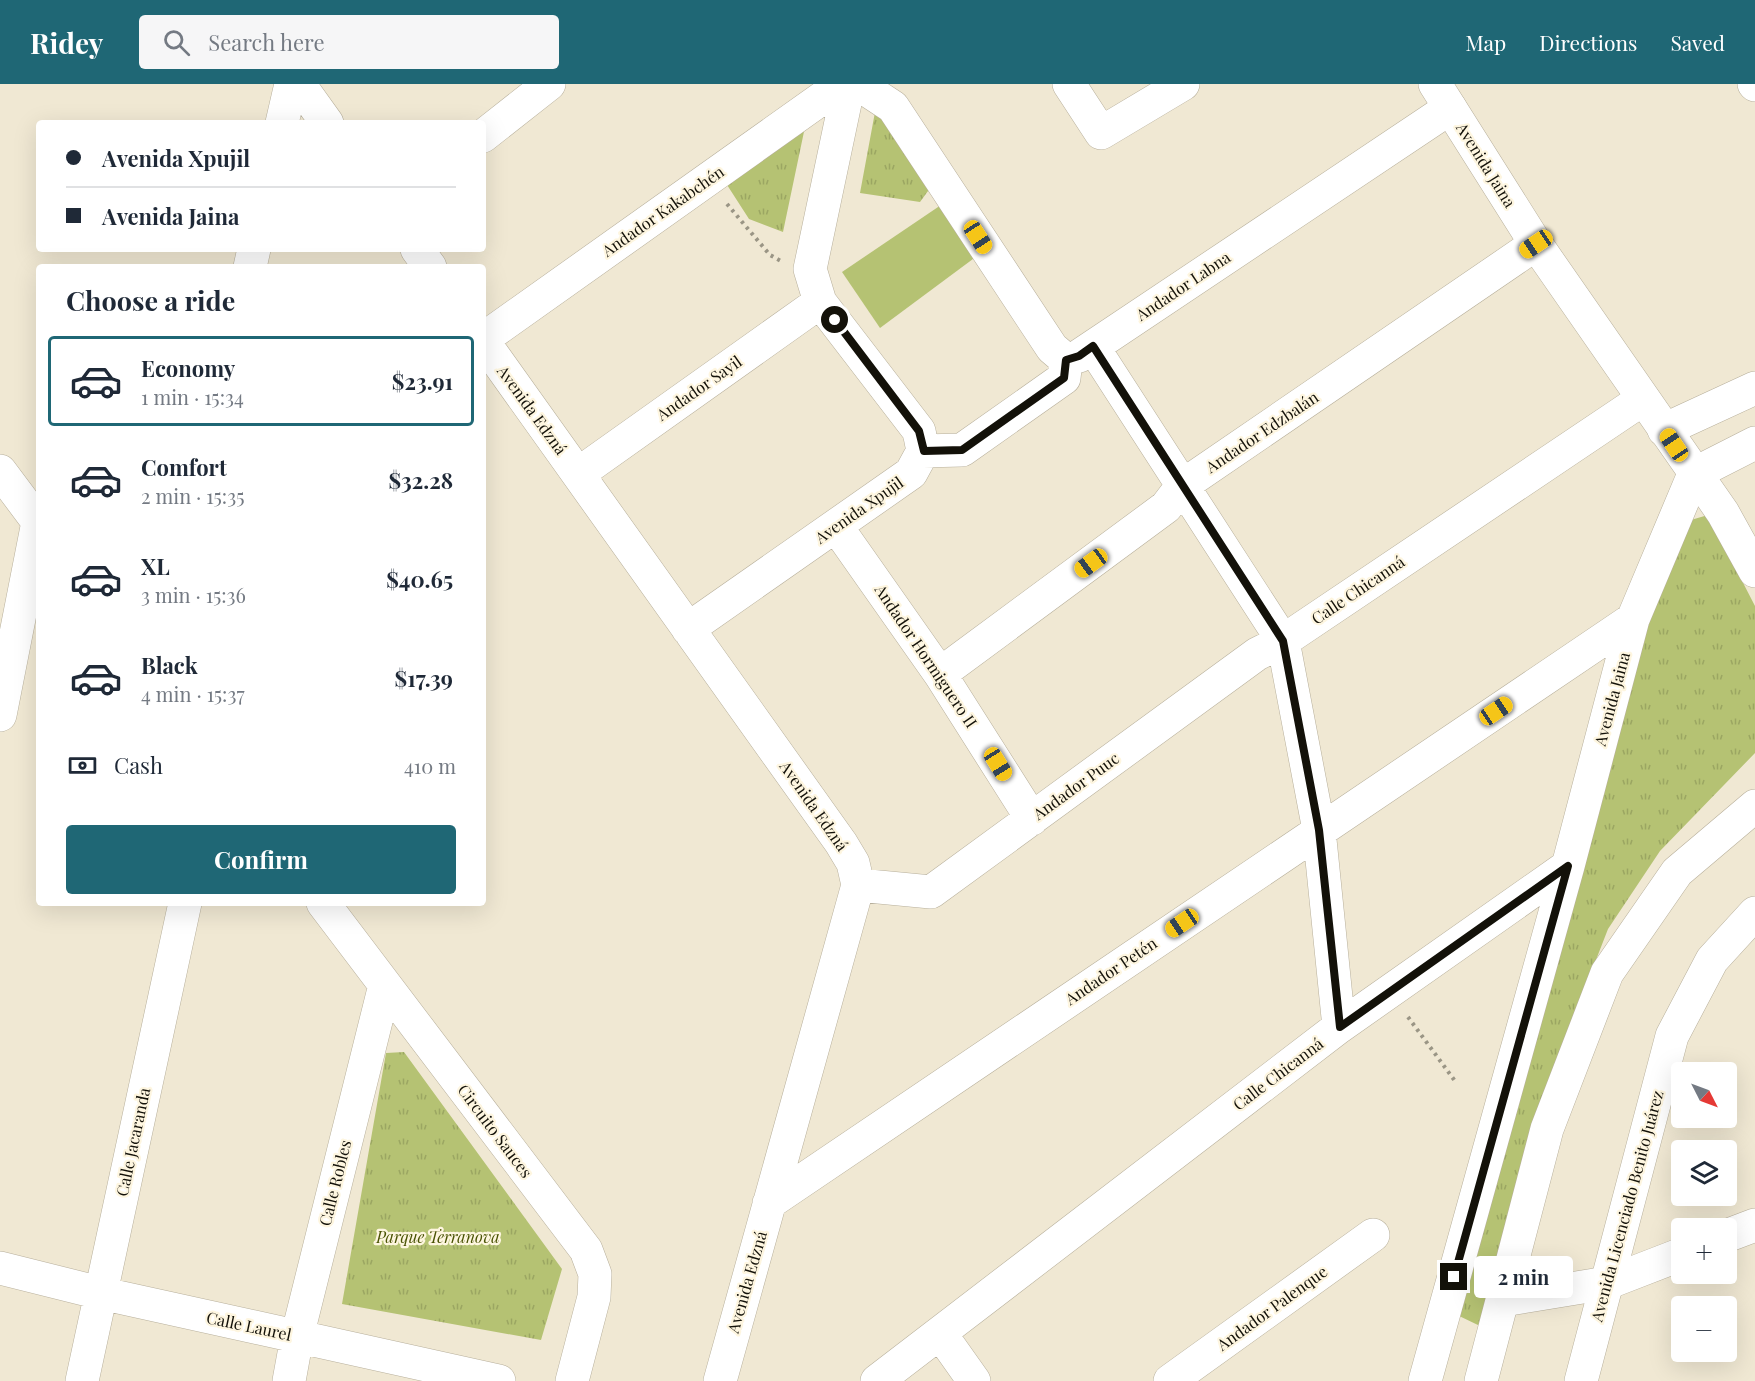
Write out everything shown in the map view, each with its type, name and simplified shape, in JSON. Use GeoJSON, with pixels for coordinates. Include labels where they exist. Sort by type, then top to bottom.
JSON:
{"type":"FeatureCollection","features":[{"type":"Feature","properties":{"kind":"street"},"geometry":{"type":"LineString","coordinates":[[283,120],[291,84]]}},
{"type":"Feature","properties":{"kind":"street"},"geometry":{"type":"LineString","coordinates":[[300,84],[325,120]]}},
{"type":"Feature","properties":{"kind":"street"},"geometry":{"type":"LineString","coordinates":[[486,134],[549,84]]}},
{"type":"Feature","properties":{"kind":"street","name":"Andador Kakabchén"},"geometry":{"type":"LineString","coordinates":[[486,338],[842,84]]}},
{"type":"Feature","properties":{"kind":"street"},"geometry":{"type":"LineString","coordinates":[[849,84],[810,269],[820,302],[919,431],[924,451],[962,450],[1064,378],[1079,353]]}},
{"type":"Feature","properties":{"kind":"street"},"geometry":{"type":"LineString","coordinates":[[858,84],[893,106],[1052,348],[1079,353],[1182,486],[1283,641]]}},
{"type":"Feature","properties":{"kind":"street"},"geometry":{"type":"LineString","coordinates":[[1069,84],[1101,133],[1183,84]]}},
{"type":"Feature","properties":{"kind":"street","name":"Andador Labna"},"geometry":{"type":"LineString","coordinates":[[1079,353],[1442,96]]}},
{"type":"Feature","properties":{"kind":"street","name":"Avenida Jaina"},"geometry":{"type":"LineString","coordinates":[[1425,1381],[1568,866],[1633,619],[1694,474],[1536,244],[1442,96]]}},
{"type":"Feature","properties":{"kind":"street","name":"Andador Edzbalán"},"geometry":{"type":"LineString","coordinates":[[940,674],[1166,507],[1182,486],[1536,244]]}},
{"type":"Feature","properties":{"kind":"street","name":"Andador Sayil"},"geometry":{"type":"LineString","coordinates":[[578,474],[820,302]]}},
{"type":"Feature","properties":{"kind":"street","name":"Avenida Edzná"},"geometry":{"type":"LineString","coordinates":[[486,344],[842,843],[853,863],[858,885],[720,1381]]}},
{"type":"Feature","properties":{"kind":"street"},"geometry":{"type":"LineString","coordinates":[[1664,430],[1755,388]]}},
{"type":"Feature","properties":{"kind":"street","name":"Calle Chicanná"},"geometry":{"type":"LineString","coordinates":[[877,1381],[1340,1027],[1319,830],[1283,641],[1643,399]]}},
{"type":"Feature","properties":{"kind":"street"},"geometry":{"type":"LineString","coordinates":[[1755,443],[1694,474],[1723,513],[1755,571]]}},
{"type":"Feature","properties":{"kind":"street","name":"Avenida Xpujil"},"geometry":{"type":"LineString","coordinates":[[688,629],[911,473],[924,451]]}},
{"type":"Feature","properties":{"kind":"street"},"geometry":{"type":"LineString","coordinates":[[0,471],[36,518]]}},
{"type":"Feature","properties":{"kind":"street"},"geometry":{"type":"LineString","coordinates":[[1723,513],[1755,544]]}},
{"type":"Feature","properties":{"kind":"street","name":"Andador Hormiguero II"},"geometry":{"type":"LineString","coordinates":[[836,526],[940,674],[1032,819]]}},
{"type":"Feature","properties":{"kind":"street"},"geometry":{"type":"LineString","coordinates":[[0,715],[36,537]]}},
{"type":"Feature","properties":{"kind":"street","name":"Andador Petén"},"geometry":{"type":"LineString","coordinates":[[769,1203],[1633,619]]}},
{"type":"Feature","properties":{"kind":"street","name":"Andador Puuc"},"geometry":{"type":"LineString","coordinates":[[858,885],[931,892],[1257,654],[1283,641]]}},
{"type":"Feature","properties":{"kind":"street"},"geometry":{"type":"LineString","coordinates":[[1482,1381],[1547,1129],[1607,973],[1677,872],[1755,807]]}},
{"type":"Feature","properties":{"kind":"street"},"geometry":{"type":"LineString","coordinates":[[1340,1027],[1568,866]]}},
{"type":"Feature","properties":{"kind":"street","name":"Calle Jacaranda"},"geometry":{"type":"LineString","coordinates":[[82,1381],[184,906]]}},
{"type":"Feature","properties":{"kind":"street","name":"Circuito Sauces"},"geometry":{"type":"LineString","coordinates":[[325,906],[586,1251],[595,1274],[594,1297],[572,1381]]}},
{"type":"Feature","properties":{"kind":"street","name":"Avenida Licenciado Benito Juárez"},"geometry":{"type":"LineString","coordinates":[[1581,1381],[1672,1036],[1712,960],[1755,913]]}},
{"type":"Feature","properties":{"kind":"street","name":"Calle Robles"},"geometry":{"type":"LineString","coordinates":[[289,1381],[297,1337],[385,986]]}},
{"type":"Feature","properties":{"kind":"street"},"geometry":{"type":"LineString","coordinates":[[1737,1232],[1755,1225]]}},
{"type":"Feature","properties":{"kind":"street","name":"Andador Palenque"},"geometry":{"type":"LineString","coordinates":[[1170,1381],[1373,1235]]}},
{"type":"Feature","properties":{"kind":"street"},"geometry":{"type":"LineString","coordinates":[[1503,1300],[1607,1283],[1671,1258]]}},
{"type":"Feature","properties":{"kind":"street","name":"Calle Laurel"},"geometry":{"type":"LineString","coordinates":[[0,1268],[100,1293],[499,1381]]}},
{"type":"Feature","properties":{"kind":"street"},"geometry":{"type":"LineString","coordinates":[[940,1333],[974,1381]]}},
{"type":"Feature","properties":{"kind":"path"},"geometry":{"type":"LineString","coordinates":[[707,180],[770,255],[786,264],[810,269]]}},
{"type":"Feature","properties":{"kind":"path"},"geometry":{"type":"LineString","coordinates":[[1390,992],[1455,1082]]}},
{"type":"Feature","properties":{"kind":"green space"},"geometry":{"type":"Polygon","coordinates":[[[810,103],[783,232],[749,219],[720,174],[810,103]]]}},
{"type":"Feature","properties":{"kind":"green space"},"geometry":{"type":"Polygon","coordinates":[[[875,112],[896,115],[936,180],[920,202],[860,193],[875,112]]]}},
{"type":"Feature","properties":{"kind":"green space"},"geometry":{"type":"Polygon","coordinates":[[[944,203],[977,256],[880,328],[842,272],[944,203]]]}},
{"type":"Feature","properties":{"kind":"green space"},"geometry":{"type":"Polygon","coordinates":[[[1708,515],[1755,606],[1755,753],[1660,851],[1608,929],[1556,1063],[1480,1326],[1455,1314],[1642,614],[1684,522],[1708,515]]]}},
{"type":"Feature","properties":{"kind":"green space","name":"Parque Terranova"},"geometry":{"type":"Polygon","coordinates":[[[404,1052],[562,1269],[541,1340],[342,1304],[386,1053],[404,1052]]]}},
{"type":"Feature","properties":{"kind":"route"},"geometry":{"type":"LineString","coordinates":[[835,320],[919,431],[924,451],[962,450],[1064,378],[1066,360],[1079,356],[1093,346],[1283,641],[1319,830],[1340,1027],[1568,866],[1454,1277]]}}]}
